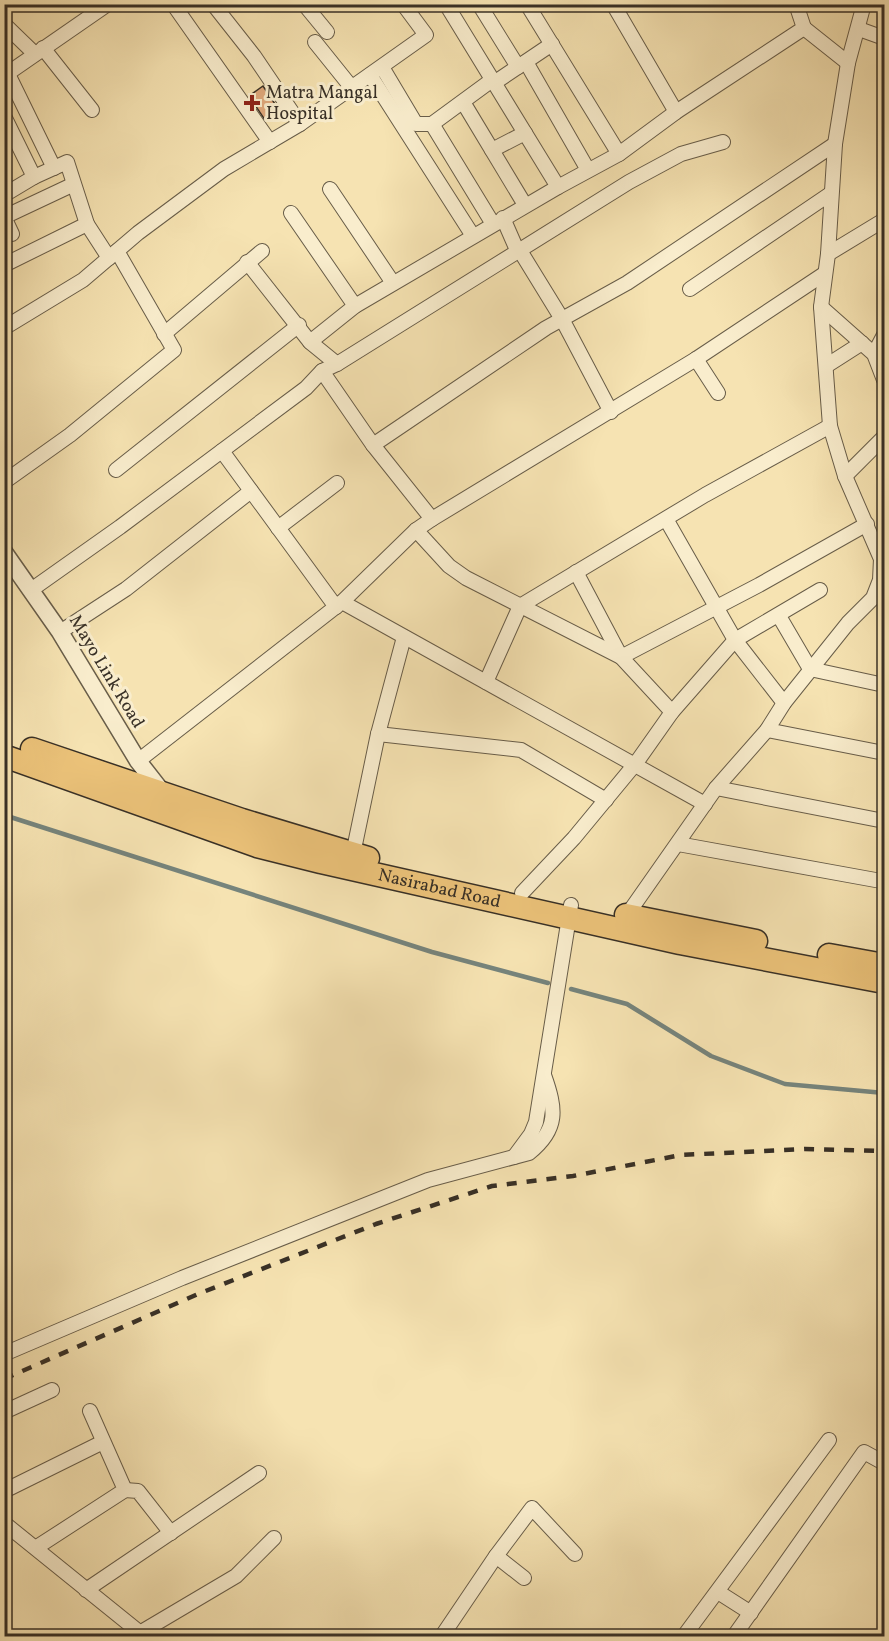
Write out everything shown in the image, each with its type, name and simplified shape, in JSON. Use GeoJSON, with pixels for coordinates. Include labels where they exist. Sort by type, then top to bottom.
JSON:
{"type":"FeatureCollection","features":[{"type":"Feature","properties":{"kind":"highway","name":"Nasirabad Road"},"geometry":{"type":"LineString","coordinates":[[4,741],[166,804],[257,846],[321,862],[570,911],[680,942],[885,982]]}},
{"type":"Feature","properties":{"kind":"highway","name":"Nasirabad Road"},"geometry":{"type":"LineString","coordinates":[[4,756],[166,804],[352,854],[522,893],[570,911],[627,915],[885,965]]}},
{"type":"Feature","properties":{"kind":"street"},"geometry":{"type":"LineString","coordinates":[[54,168],[6,75],[108,4]]}},
{"type":"Feature","properties":{"kind":"street"},"geometry":{"type":"LineString","coordinates":[[173,4],[241,97],[270,142]]}},
{"type":"Feature","properties":{"kind":"street"},"geometry":{"type":"LineString","coordinates":[[213,4],[254,56],[300,124]]}},
{"type":"Feature","properties":{"kind":"street"},"geometry":{"type":"LineString","coordinates":[[304,4],[327,32]]}},
{"type":"Feature","properties":{"kind":"street"},"geometry":{"type":"LineString","coordinates":[[4,328],[83,280],[224,169],[300,124],[426,35],[403,4]]}},
{"type":"Feature","properties":{"kind":"street"},"geometry":{"type":"LineString","coordinates":[[446,4],[558,187]]}},
{"type":"Feature","properties":{"kind":"street"},"geometry":{"type":"LineString","coordinates":[[479,4],[522,65],[588,170]]}},
{"type":"Feature","properties":{"kind":"street"},"geometry":{"type":"LineString","coordinates":[[527,4],[619,154]]}},
{"type":"Feature","properties":{"kind":"street"},"geometry":{"type":"LineString","coordinates":[[613,4],[676,112]]}},
{"type":"Feature","properties":{"kind":"street"},"geometry":{"type":"LineString","coordinates":[[796,4],[804,28],[848,63]]}},
{"type":"Feature","properties":{"kind":"street"},"geometry":{"type":"LineString","coordinates":[[627,915],[716,788],[768,730],[784,703],[810,669],[848,623],[879,599],[881,559],[845,476],[830,426],[821,307],[828,254],[835,144],[848,63],[864,4]]}},
{"type":"Feature","properties":{"kind":"street"},"geometry":{"type":"LineString","coordinates":[[4,24],[39,51],[92,110]]}},
{"type":"Feature","properties":{"kind":"street"},"geometry":{"type":"LineString","coordinates":[[310,342],[355,306],[498,221],[619,154],[676,112],[804,28]]}},
{"type":"Feature","properties":{"kind":"street"},"geometry":{"type":"LineString","coordinates":[[859,29],[885,38]]}},
{"type":"Feature","properties":{"kind":"street"},"geometry":{"type":"LineString","coordinates":[[315,42],[352,88]]}},
{"type":"Feature","properties":{"kind":"street"},"geometry":{"type":"LineString","coordinates":[[376,71],[416,124],[432,124],[552,44]]}},
{"type":"Feature","properties":{"kind":"street"},"geometry":{"type":"LineString","coordinates":[[376,71],[473,236]]}},
{"type":"Feature","properties":{"kind":"street"},"geometry":{"type":"LineString","coordinates":[[463,102],[525,206]]}},
{"type":"Feature","properties":{"kind":"street"},"geometry":{"type":"LineString","coordinates":[[4,116],[34,177]]}},
{"type":"Feature","properties":{"kind":"street"},"geometry":{"type":"LineString","coordinates":[[432,124],[562,319],[611,412]]}},
{"type":"Feature","properties":{"kind":"street"},"geometry":{"type":"LineString","coordinates":[[492,150],[525,133]]}},
{"type":"Feature","properties":{"kind":"street"},"geometry":{"type":"LineString","coordinates":[[31,590],[306,388],[322,371],[337,364],[518,250],[681,154],[723,142]]}},
{"type":"Feature","properties":{"kind":"street"},"geometry":{"type":"LineString","coordinates":[[372,445],[562,319],[627,283],[835,144]]}},
{"type":"Feature","properties":{"kind":"street"},"geometry":{"type":"LineString","coordinates":[[4,195],[34,177],[67,162],[72,185],[87,224],[113,255],[174,351],[70,435],[4,482]]}},
{"type":"Feature","properties":{"kind":"street"},"geometry":{"type":"LineString","coordinates":[[12,234],[4,217],[72,185]]}},
{"type":"Feature","properties":{"kind":"street"},"geometry":{"type":"LineString","coordinates":[[330,189],[393,284]]}},
{"type":"Feature","properties":{"kind":"street"},"geometry":{"type":"LineString","coordinates":[[690,289],[830,195]]}},
{"type":"Feature","properties":{"kind":"street"},"geometry":{"type":"LineString","coordinates":[[291,213],[355,306]]}},
{"type":"Feature","properties":{"kind":"street"},"geometry":{"type":"LineString","coordinates":[[828,254],[885,220]]}},
{"type":"Feature","properties":{"kind":"street"},"geometry":{"type":"LineString","coordinates":[[4,265],[87,224]]}},
{"type":"Feature","properties":{"kind":"street"},"geometry":{"type":"LineString","coordinates":[[164,334],[262,251]]}},
{"type":"Feature","properties":{"kind":"street"},"geometry":{"type":"LineString","coordinates":[[247,262],[299,325],[310,342],[337,364]]}},
{"type":"Feature","properties":{"kind":"street"},"geometry":{"type":"LineString","coordinates":[[138,761],[339,604],[416,530],[696,359],[824,274]]}},
{"type":"Feature","properties":{"kind":"street"},"geometry":{"type":"LineString","coordinates":[[821,307],[873,354],[885,380]]}},
{"type":"Feature","properties":{"kind":"street"},"geometry":{"type":"LineString","coordinates":[[116,470],[299,325]]}},
{"type":"Feature","properties":{"kind":"street"},"geometry":{"type":"LineString","coordinates":[[873,354],[885,335]]}},
{"type":"Feature","properties":{"kind":"street"},"geometry":{"type":"LineString","coordinates":[[826,366],[862,344]]}},
{"type":"Feature","properties":{"kind":"street"},"geometry":{"type":"LineString","coordinates":[[696,359],[718,393]]}},
{"type":"Feature","properties":{"kind":"street"},"geometry":{"type":"LineString","coordinates":[[322,371],[372,445],[432,519]]}},
{"type":"Feature","properties":{"kind":"street"},"geometry":{"type":"LineString","coordinates":[[486,682],[520,606],[666,519],[830,426]]}},
{"type":"Feature","properties":{"kind":"street"},"geometry":{"type":"LineString","coordinates":[[845,476],[885,437]]}},
{"type":"Feature","properties":{"kind":"street"},"geometry":{"type":"LineString","coordinates":[[222,451],[278,528],[339,604],[404,637],[705,804]]}},
{"type":"Feature","properties":{"kind":"street"},"geometry":{"type":"LineString","coordinates":[[278,528],[337,483]]}},
{"type":"Feature","properties":{"kind":"street"},"geometry":{"type":"LineString","coordinates":[[60,632],[126,589],[251,491]]}},
{"type":"Feature","properties":{"kind":"street"},"geometry":{"type":"LineString","coordinates":[[666,519],[735,640],[784,703]]}},
{"type":"Feature","properties":{"kind":"street"},"geometry":{"type":"LineString","coordinates":[[621,657],[867,524]]}},
{"type":"Feature","properties":{"kind":"street"},"geometry":{"type":"LineString","coordinates":[[416,530],[448,566],[520,606],[621,657]]}},
{"type":"Feature","properties":{"kind":"street","name":"Mayo Link Road"},"geometry":{"type":"LineString","coordinates":[[4,552],[60,632],[166,804]]}},
{"type":"Feature","properties":{"kind":"street"},"geometry":{"type":"LineString","coordinates":[[576,572],[621,657],[672,712]]}},
{"type":"Feature","properties":{"kind":"street"},"geometry":{"type":"LineString","coordinates":[[522,893],[606,800],[636,764],[672,712],[735,640],[820,590]]}},
{"type":"Feature","properties":{"kind":"street"},"geometry":{"type":"LineString","coordinates":[[779,616],[810,669],[885,685]]}},
{"type":"Feature","properties":{"kind":"street"},"geometry":{"type":"LineString","coordinates":[[352,854],[378,734],[404,637]]}},
{"type":"Feature","properties":{"kind":"street"},"geometry":{"type":"LineString","coordinates":[[768,730],[885,753]]}},
{"type":"Feature","properties":{"kind":"street"},"geometry":{"type":"LineString","coordinates":[[378,734],[521,750],[606,800]]}},
{"type":"Feature","properties":{"kind":"street"},"geometry":{"type":"LineString","coordinates":[[716,788],[885,821]]}},
{"type":"Feature","properties":{"kind":"street"},"geometry":{"type":"LineString","coordinates":[[678,844],[881,881]]}},
{"type":"Feature","properties":{"kind":"street"},"geometry":{"type":"LineString","coordinates":[[4,1354],[182,1278],[428,1180],[528,1152],[548,1134],[553,1109],[544,1075],[560,988],[570,911]]}},
{"type":"Feature","properties":{"kind":"street"},"geometry":{"type":"LineString","coordinates":[[4,1412],[52,1390]]}},
{"type":"Feature","properties":{"kind":"street"},"geometry":{"type":"LineString","coordinates":[[90,1412],[124,1490]]}},
{"type":"Feature","properties":{"kind":"street"},"geometry":{"type":"LineString","coordinates":[[684,1636],[829,1440]]}},
{"type":"Feature","properties":{"kind":"street"},"geometry":{"type":"LineString","coordinates":[[4,1491],[103,1442]]}},
{"type":"Feature","properties":{"kind":"street"},"geometry":{"type":"LineString","coordinates":[[734,1636],[864,1452],[885,1463]]}},
{"type":"Feature","properties":{"kind":"street"},"geometry":{"type":"LineString","coordinates":[[86,1590],[259,1473]]}},
{"type":"Feature","properties":{"kind":"street"},"geometry":{"type":"LineString","coordinates":[[37,1547],[124,1490],[138,1491],[171,1533]]}},
{"type":"Feature","properties":{"kind":"street"},"geometry":{"type":"LineString","coordinates":[[442,1636],[496,1556],[532,1508],[576,1554]]}},
{"type":"Feature","properties":{"kind":"street"},"geometry":{"type":"LineString","coordinates":[[4,1523],[37,1547],[141,1635],[236,1576],[274,1538]]}},
{"type":"Feature","properties":{"kind":"street"},"geometry":{"type":"LineString","coordinates":[[496,1556],[524,1578]]}},
{"type":"Feature","properties":{"kind":"street"},"geometry":{"type":"LineString","coordinates":[[718,1592],[751,1613]]}},
{"type":"Feature","properties":{"kind":"building"},"geometry":{"type":"Polygon","coordinates":[[[263,86],[279,110],[265,120],[249,96],[263,86]]]}},
{"type":"Feature","properties":{"kind":"waterway"},"geometry":{"type":"LineString","coordinates":[[4,815],[432,952],[548,983]]}},
{"type":"Feature","properties":{"kind":"waterway"},"geometry":{"type":"LineString","coordinates":[[571,989],[627,1004],[711,1056],[785,1084],[884,1093]]}},
{"type":"Feature","properties":{"kind":"railway"},"geometry":{"type":"LineString","coordinates":[[4,1379],[198,1294],[376,1224],[492,1186],[573,1176],[681,1155],[805,1149],[884,1151]]}},
{"type":"Feature","properties":{"kind":"place","name":"Matra Mangal Hospital"},"geometry":{"type":"Point","coordinates":[252,103]}}]}
